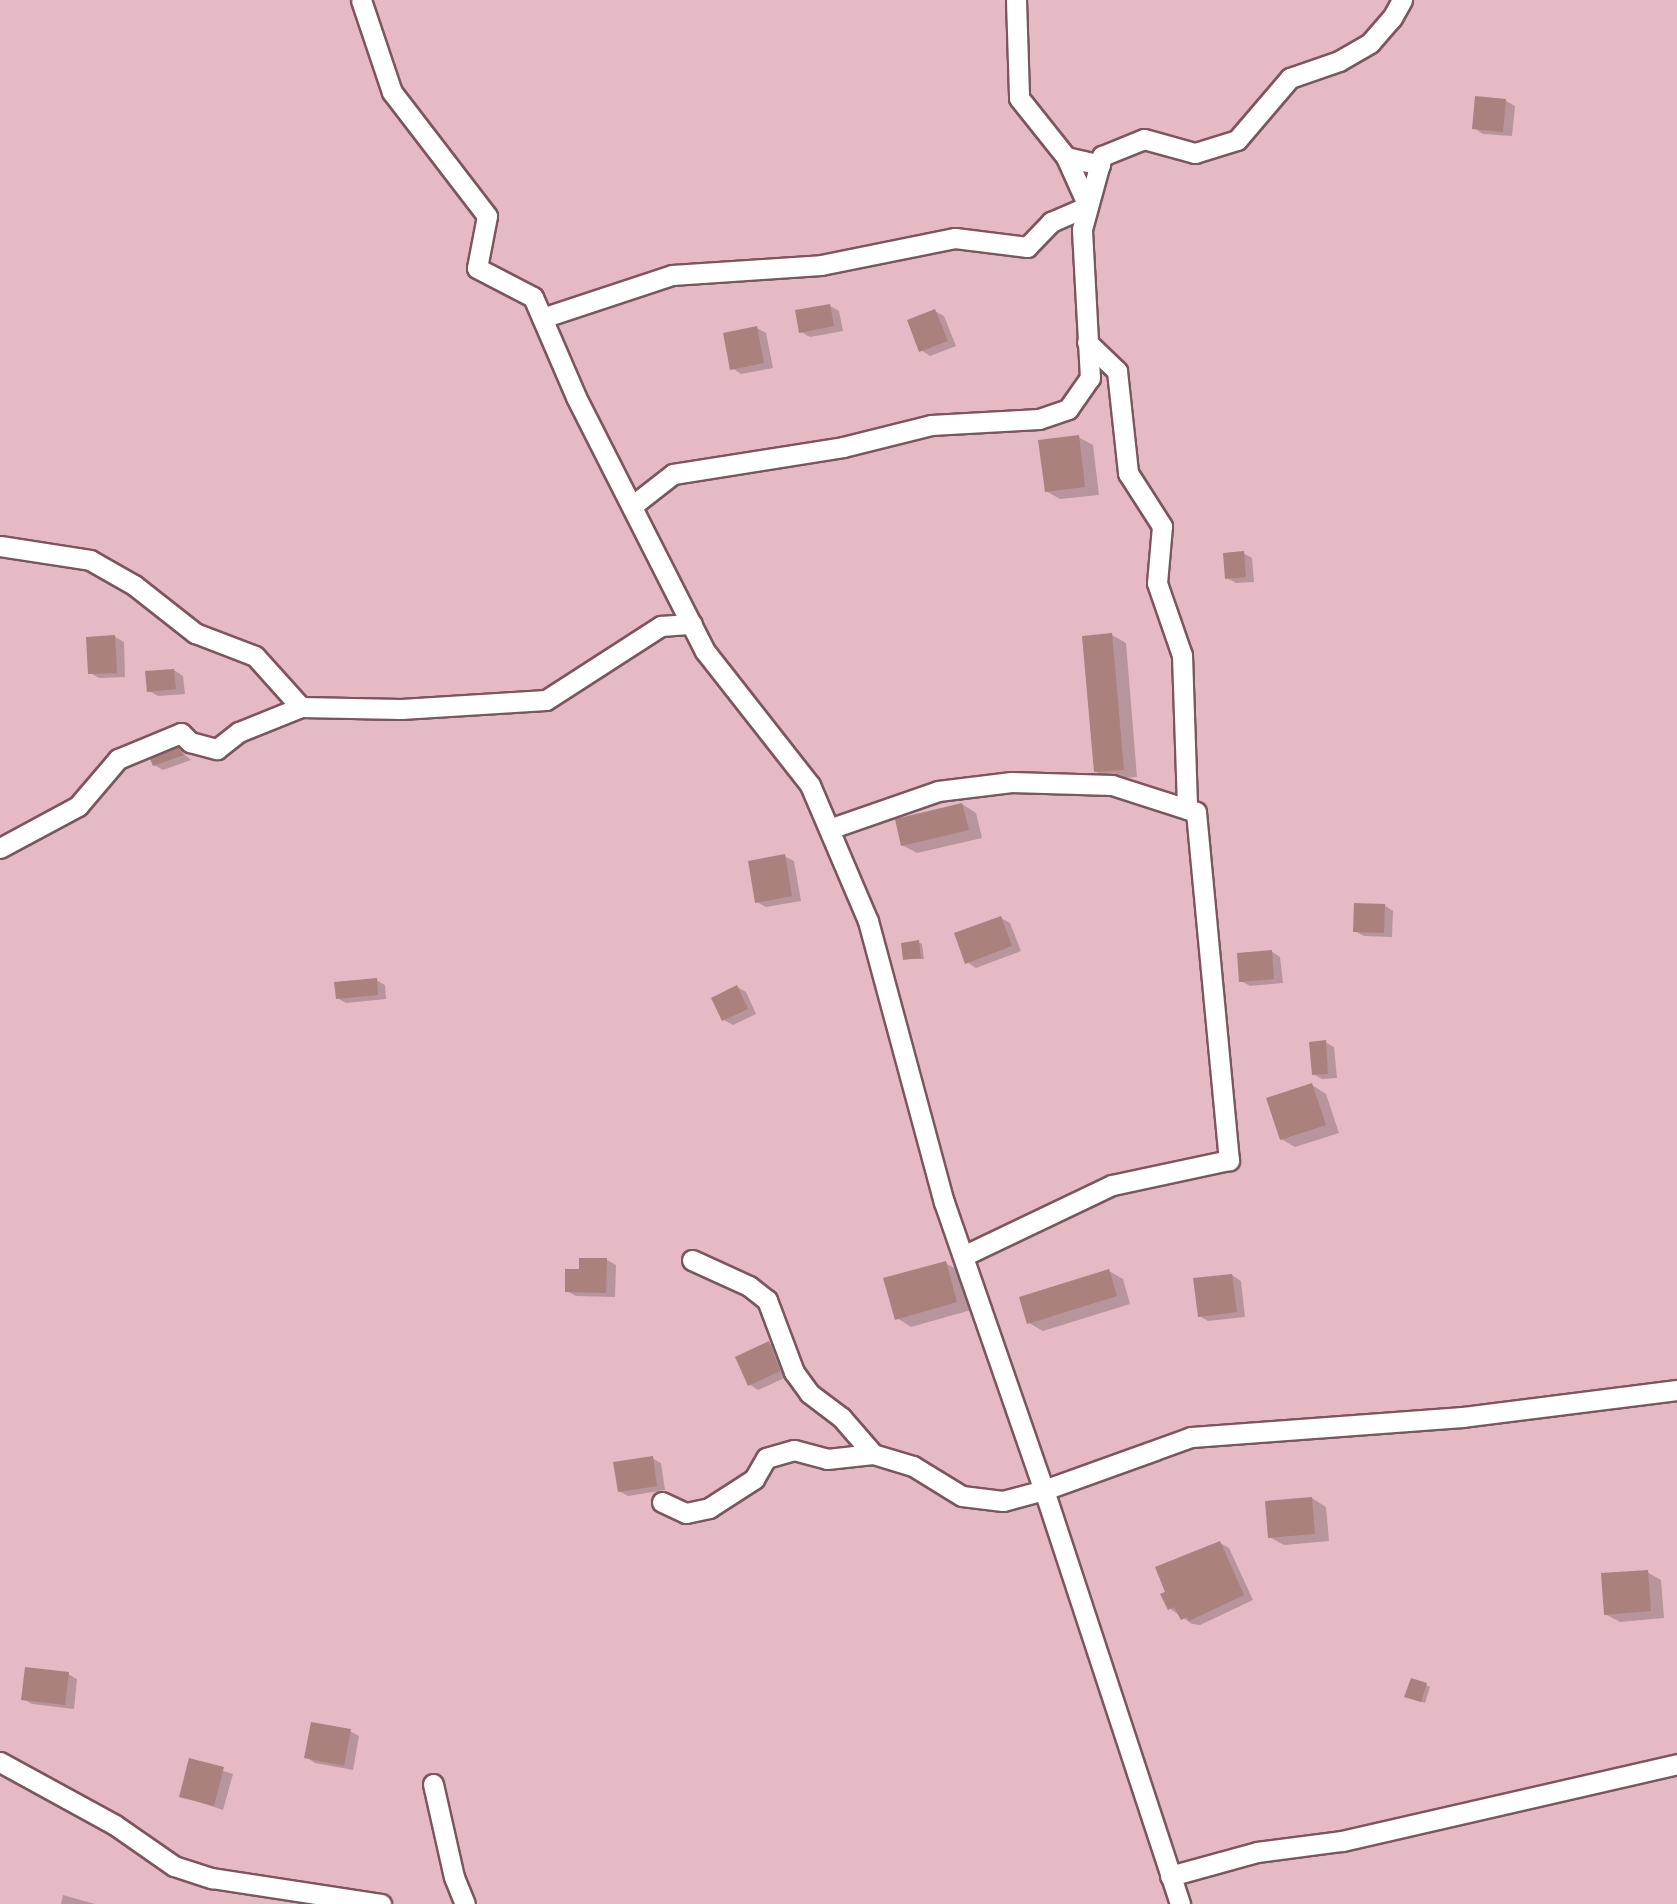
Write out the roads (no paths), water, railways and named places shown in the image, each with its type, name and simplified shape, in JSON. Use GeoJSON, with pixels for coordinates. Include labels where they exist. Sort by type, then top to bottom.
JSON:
{"type":"FeatureCollection","features":[{"type":"Feature","properties":{"kind":"street"},"geometry":{"type":"LineString","coordinates":[[360,0],[392,92],[487,216],[477,268],[533,297],[576,397],[705,650],[810,785],[869,921],[944,1202],[1044,1490],[1180,1904]]}},
{"type":"Feature","properties":{"kind":"street"},"geometry":{"type":"LineString","coordinates":[[1016,0],[1019,98],[1066,157],[1088,206]]}},
{"type":"Feature","properties":{"kind":"street"},"geometry":{"type":"LineString","coordinates":[[632,506],[673,474],[842,447],[931,425],[1039,418],[1068,409],[1090,378],[1082,229],[1102,156],[1144,139],[1195,153],[1237,140],[1290,78],[1339,61],[1370,43],[1392,18],[1402,0]]}},
{"type":"Feature","properties":{"kind":"street"},"geometry":{"type":"LineString","coordinates":[[1066,157],[1100,164]]}},
{"type":"Feature","properties":{"kind":"street"},"geometry":{"type":"LineString","coordinates":[[542,318],[672,275],[821,265],[955,238],[1027,247],[1051,222],[1088,206]]}},
{"type":"Feature","properties":{"kind":"street"},"geometry":{"type":"LineString","coordinates":[[1087,342],[1117,370],[1128,473],[1162,526],[1157,583],[1182,655],[1187,808]]}},
{"type":"Feature","properties":{"kind":"street"},"geometry":{"type":"LineString","coordinates":[[0,545],[90,560],[134,585],[195,633],[255,656],[301,707]]}},
{"type":"Feature","properties":{"kind":"street"},"geometry":{"type":"LineString","coordinates":[[0,848],[78,806],[118,760],[181,733],[190,742],[217,749],[239,732],[301,707],[401,709],[546,700],[661,626],[692,624]]}},
{"type":"Feature","properties":{"kind":"street"},"geometry":{"type":"LineString","coordinates":[[829,830],[938,791],[1011,782],[1112,785],[1196,812],[1229,1160],[1112,1185],[963,1256]]}},
{"type":"Feature","properties":{"kind":"street"},"geometry":{"type":"LineString","coordinates":[[692,1261],[749,1286],[767,1300],[794,1372],[809,1393],[841,1417],[873,1454]]}},
{"type":"Feature","properties":{"kind":"street"},"geometry":{"type":"LineString","coordinates":[[662,1502],[686,1513],[709,1508],[754,1479],[766,1458],[794,1450],[827,1459],[873,1454],[913,1466],[962,1496],[1003,1501],[1044,1490],[1191,1437],[1463,1417],[1677,1390]]}},
{"type":"Feature","properties":{"kind":"street"},"geometry":{"type":"LineString","coordinates":[[0,1762],[115,1825],[174,1866],[212,1878],[381,1904]]}},
{"type":"Feature","properties":{"kind":"street"},"geometry":{"type":"LineString","coordinates":[[1170,1876],[1258,1852],[1342,1841],[1677,1764]]}},
{"type":"Feature","properties":{"kind":"street"},"geometry":{"type":"LineString","coordinates":[[433,1784],[454,1877],[465,1904]]}}]}
